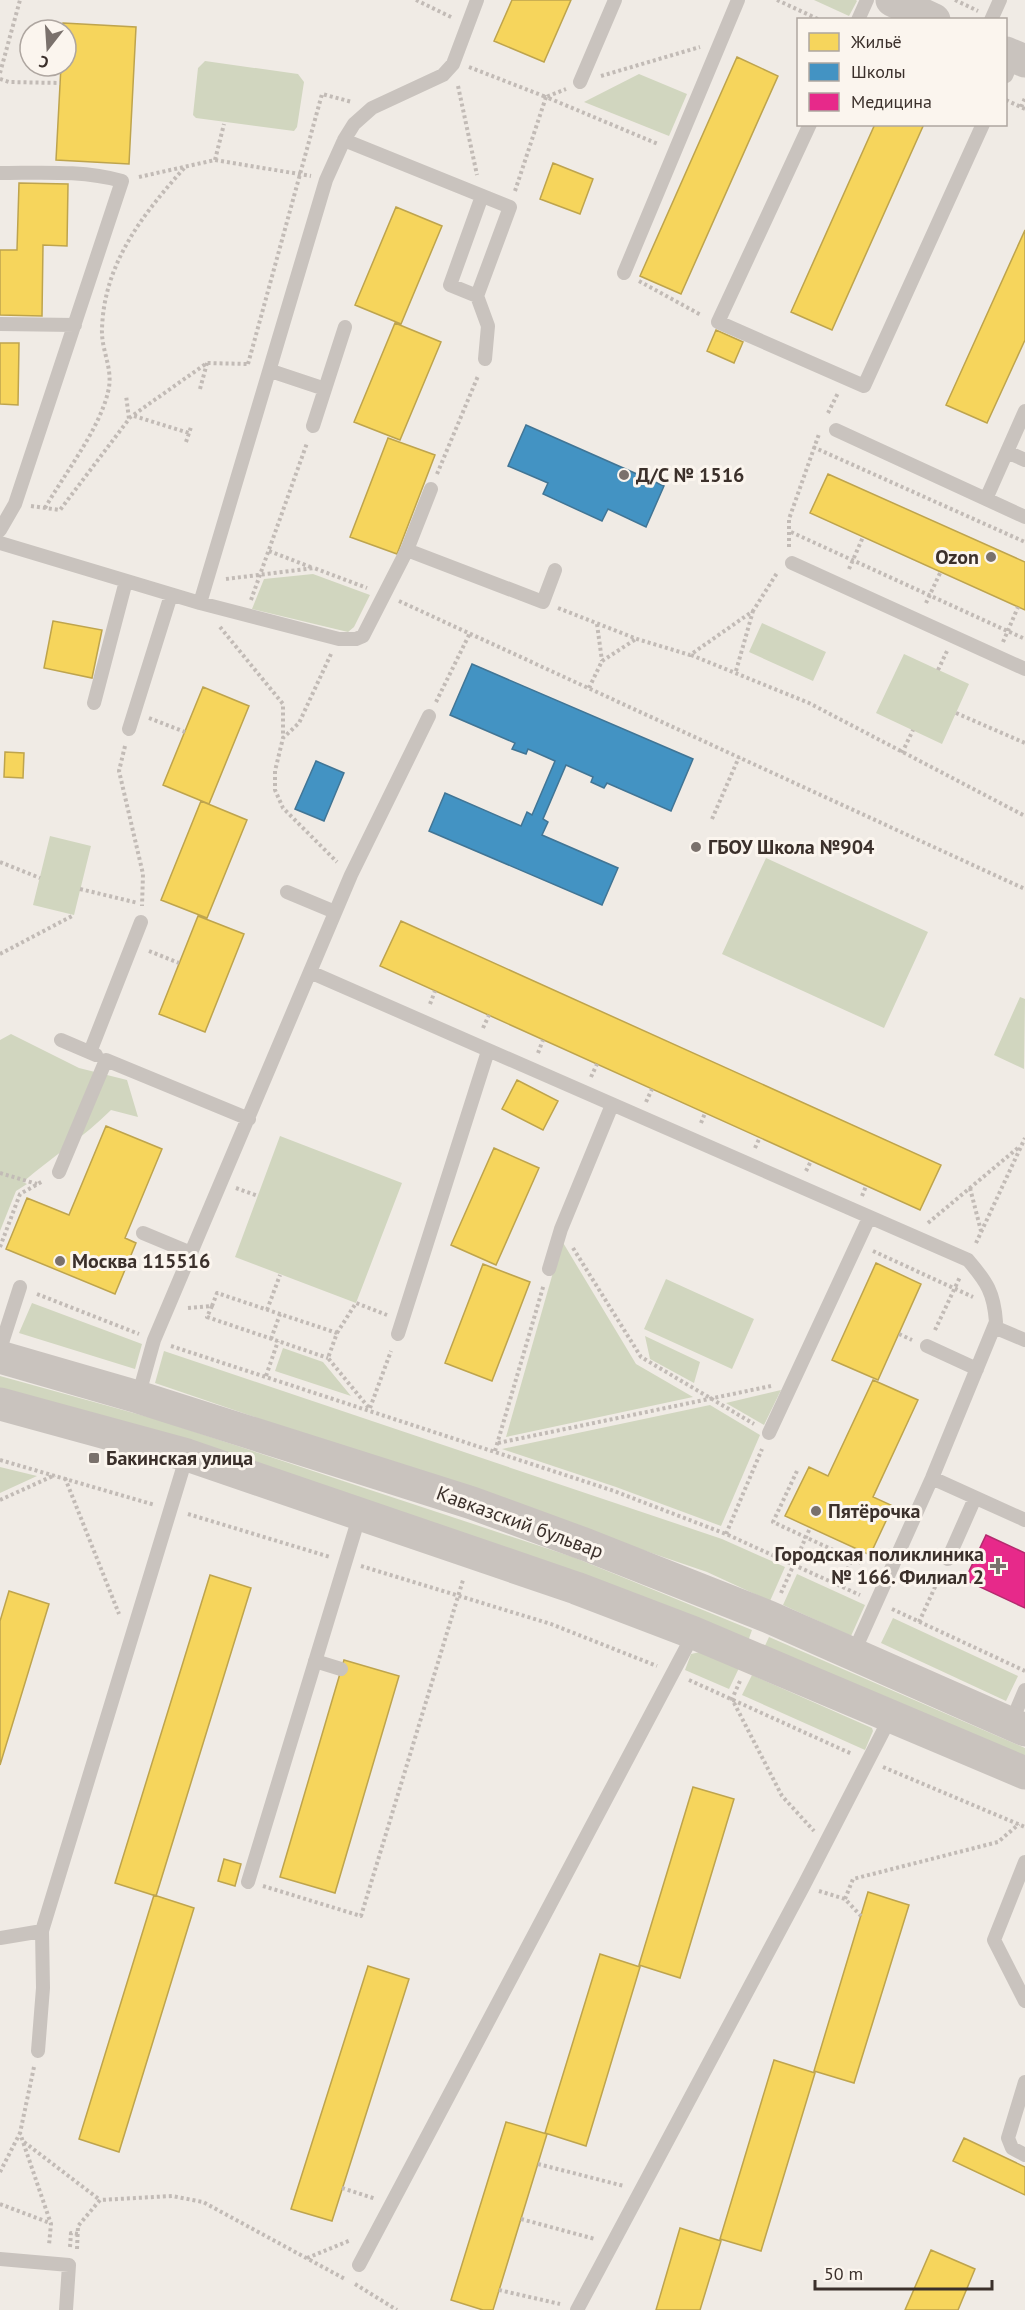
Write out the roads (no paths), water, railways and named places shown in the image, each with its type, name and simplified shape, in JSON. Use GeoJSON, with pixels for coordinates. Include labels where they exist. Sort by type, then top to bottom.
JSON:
{"type":"FeatureCollection","features":[{"type":"Feature","properties":{"kind":"street"},"geometry":{"type":"LineString","coordinates":[[892,0],[930,18]]}},
{"type":"Feature","properties":{"kind":"street","name":"Кавказский бульвар"},"geometry":{"type":"LineString","coordinates":[[0,1357],[138,1397],[493,1510],[769,1617],[1018,1726]]}},
{"type":"Feature","properties":{"kind":"street"},"geometry":{"type":"LineString","coordinates":[[0,1404],[188,1455],[361,1512],[576,1588],[694,1633],[892,1714],[1025,1773]]}},
{"type":"Feature","properties":{"kind":"lane"},"geometry":{"type":"LineString","coordinates":[[200,603],[271,371],[326,180],[344,140],[354,124],[372,108],[443,75],[453,62],[477,0]]}},
{"type":"Feature","properties":{"kind":"lane"},"geometry":{"type":"LineString","coordinates":[[580,82],[615,0]]}},
{"type":"Feature","properties":{"kind":"lane"},"geometry":{"type":"LineString","coordinates":[[624,273],[738,0]]}},
{"type":"Feature","properties":{"kind":"lane"},"geometry":{"type":"LineString","coordinates":[[859,18],[867,0]]}},
{"type":"Feature","properties":{"kind":"lane"},"geometry":{"type":"LineString","coordinates":[[992,18],[1000,0]]}},
{"type":"Feature","properties":{"kind":"lane"},"geometry":{"type":"LineString","coordinates":[[809,126],[718,322],[864,386],[982,126]]}},
{"type":"Feature","properties":{"kind":"lane"},"geometry":{"type":"LineString","coordinates":[[344,140],[510,207],[477,296],[488,326],[485,359]]}},
{"type":"Feature","properties":{"kind":"lane"},"geometry":{"type":"LineString","coordinates":[[0,173],[67,173],[104,176],[122,182],[15,504],[0,530]]}},
{"type":"Feature","properties":{"kind":"lane"},"geometry":{"type":"LineString","coordinates":[[477,296],[450,285],[482,196]]}},
{"type":"Feature","properties":{"kind":"lane"},"geometry":{"type":"LineString","coordinates":[[494,250],[508,255]]}},
{"type":"Feature","properties":{"kind":"lane"},"geometry":{"type":"LineString","coordinates":[[0,324],[75,325]]}},
{"type":"Feature","properties":{"kind":"lane"},"geometry":{"type":"LineString","coordinates":[[313,426],[345,327]]}},
{"type":"Feature","properties":{"kind":"lane"},"geometry":{"type":"LineString","coordinates":[[271,371],[325,389]]}},
{"type":"Feature","properties":{"kind":"lane"},"geometry":{"type":"LineString","coordinates":[[986,499],[1025,411]]}},
{"type":"Feature","properties":{"kind":"lane"},"geometry":{"type":"LineString","coordinates":[[837,430],[1025,517]]}},
{"type":"Feature","properties":{"kind":"lane"},"geometry":{"type":"LineString","coordinates":[[1007,452],[1025,460]]}},
{"type":"Feature","properties":{"kind":"lane"},"geometry":{"type":"LineString","coordinates":[[0,543],[200,603],[339,639],[356,639],[363,636],[407,550],[431,489]]}},
{"type":"Feature","properties":{"kind":"lane"},"geometry":{"type":"LineString","coordinates":[[407,550],[543,602],[555,570]]}},
{"type":"Feature","properties":{"kind":"lane"},"geometry":{"type":"LineString","coordinates":[[787,560],[1025,669]]}},
{"type":"Feature","properties":{"kind":"lane"},"geometry":{"type":"LineString","coordinates":[[94,703],[126,581]]}},
{"type":"Feature","properties":{"kind":"lane"},"geometry":{"type":"LineString","coordinates":[[129,729],[171,595]]}},
{"type":"Feature","properties":{"kind":"lane"},"geometry":{"type":"LineString","coordinates":[[138,1397],[154,1340],[335,912],[429,716]]}},
{"type":"Feature","properties":{"kind":"lane"},"geometry":{"type":"LineString","coordinates":[[287,892],[335,912]]}},
{"type":"Feature","properties":{"kind":"lane"},"geometry":{"type":"LineString","coordinates":[[90,1052],[141,922]]}},
{"type":"Feature","properties":{"kind":"lane"},"geometry":{"type":"LineString","coordinates":[[310,972],[968,1260],[988,1283],[995,1307],[994,1327],[932,1478],[853,1654]]}},
{"type":"Feature","properties":{"kind":"lane"},"geometry":{"type":"LineString","coordinates":[[61,1040],[249,1119]]}},
{"type":"Feature","properties":{"kind":"lane"},"geometry":{"type":"LineString","coordinates":[[398,1334],[489,1051]]}},
{"type":"Feature","properties":{"kind":"lane"},"geometry":{"type":"LineString","coordinates":[[59,1172],[106,1060]]}},
{"type":"Feature","properties":{"kind":"lane"},"geometry":{"type":"LineString","coordinates":[[549,1269],[561,1229],[612,1105]]}},
{"type":"Feature","properties":{"kind":"lane"},"geometry":{"type":"LineString","coordinates":[[769,1433],[869,1218]]}},
{"type":"Feature","properties":{"kind":"lane"},"geometry":{"type":"LineString","coordinates":[[143,1233],[191,1253]]}},
{"type":"Feature","properties":{"kind":"lane"},"geometry":{"type":"LineString","coordinates":[[0,1349],[20,1287]]}},
{"type":"Feature","properties":{"kind":"lane"},"geometry":{"type":"LineString","coordinates":[[994,1327],[1025,1340]]}},
{"type":"Feature","properties":{"kind":"lane"},"geometry":{"type":"LineString","coordinates":[[927,1346],[977,1369]]}},
{"type":"Feature","properties":{"kind":"lane"},"geometry":{"type":"LineString","coordinates":[[38,2051],[43,1988],[42,1931],[188,1455]]}},
{"type":"Feature","properties":{"kind":"lane"},"geometry":{"type":"LineString","coordinates":[[932,1478],[1025,1520]]}},
{"type":"Feature","properties":{"kind":"lane"},"geometry":{"type":"LineString","coordinates":[[948,1559],[975,1498]]}},
{"type":"Feature","properties":{"kind":"lane"},"geometry":{"type":"LineString","coordinates":[[248,1882],[361,1512]]}},
{"type":"Feature","properties":{"kind":"lane"},"geometry":{"type":"LineString","coordinates":[[359,2265],[694,1633]]}},
{"type":"Feature","properties":{"kind":"lane"},"geometry":{"type":"LineString","coordinates":[[315,1660],[341,1669]]}},
{"type":"Feature","properties":{"kind":"lane"},"geometry":{"type":"LineString","coordinates":[[1018,1726],[1025,1690]]}},
{"type":"Feature","properties":{"kind":"lane"},"geometry":{"type":"LineString","coordinates":[[578,2309],[826,1844],[892,1714]]}},
{"type":"Feature","properties":{"kind":"lane"},"geometry":{"type":"LineString","coordinates":[[1025,1862],[994,1940],[1025,2001]]}},
{"type":"Feature","properties":{"kind":"lane"},"geometry":{"type":"LineString","coordinates":[[0,1938],[42,1931]]}},
{"type":"Feature","properties":{"kind":"lane"},"geometry":{"type":"LineString","coordinates":[[1025,2082],[1008,2138],[1012,2148],[1025,2156]]}},
{"type":"Feature","properties":{"kind":"lane"},"geometry":{"type":"LineString","coordinates":[[0,2259],[69,2265],[66,2310]]}},
{"type":"Feature","properties":{"kind":"place","name":"Д/C № 1516"},"geometry":{"type":"Point","coordinates":[624,475]}},
{"type":"Feature","properties":{"kind":"place","name":"Ozon"},"geometry":{"type":"Point","coordinates":[991,557]}},
{"type":"Feature","properties":{"kind":"place","name":"ГБОУ Школа №904"},"geometry":{"type":"Point","coordinates":[696,847]}},
{"type":"Feature","properties":{"kind":"place","name":"Москва 115516"},"geometry":{"type":"Point","coordinates":[60,1261]}},
{"type":"Feature","properties":{"kind":"place","name":"Бакинская улица"},"geometry":{"type":"Point","coordinates":[94,1458]}},
{"type":"Feature","properties":{"kind":"place","name":"Пятёрочка"},"geometry":{"type":"Point","coordinates":[816,1511]}},
{"type":"Feature","properties":{"kind":"place","name":"Городская поликлиника № 166. Филиал 2"},"geometry":{"type":"Point","coordinates":[998,1566]}}]}
